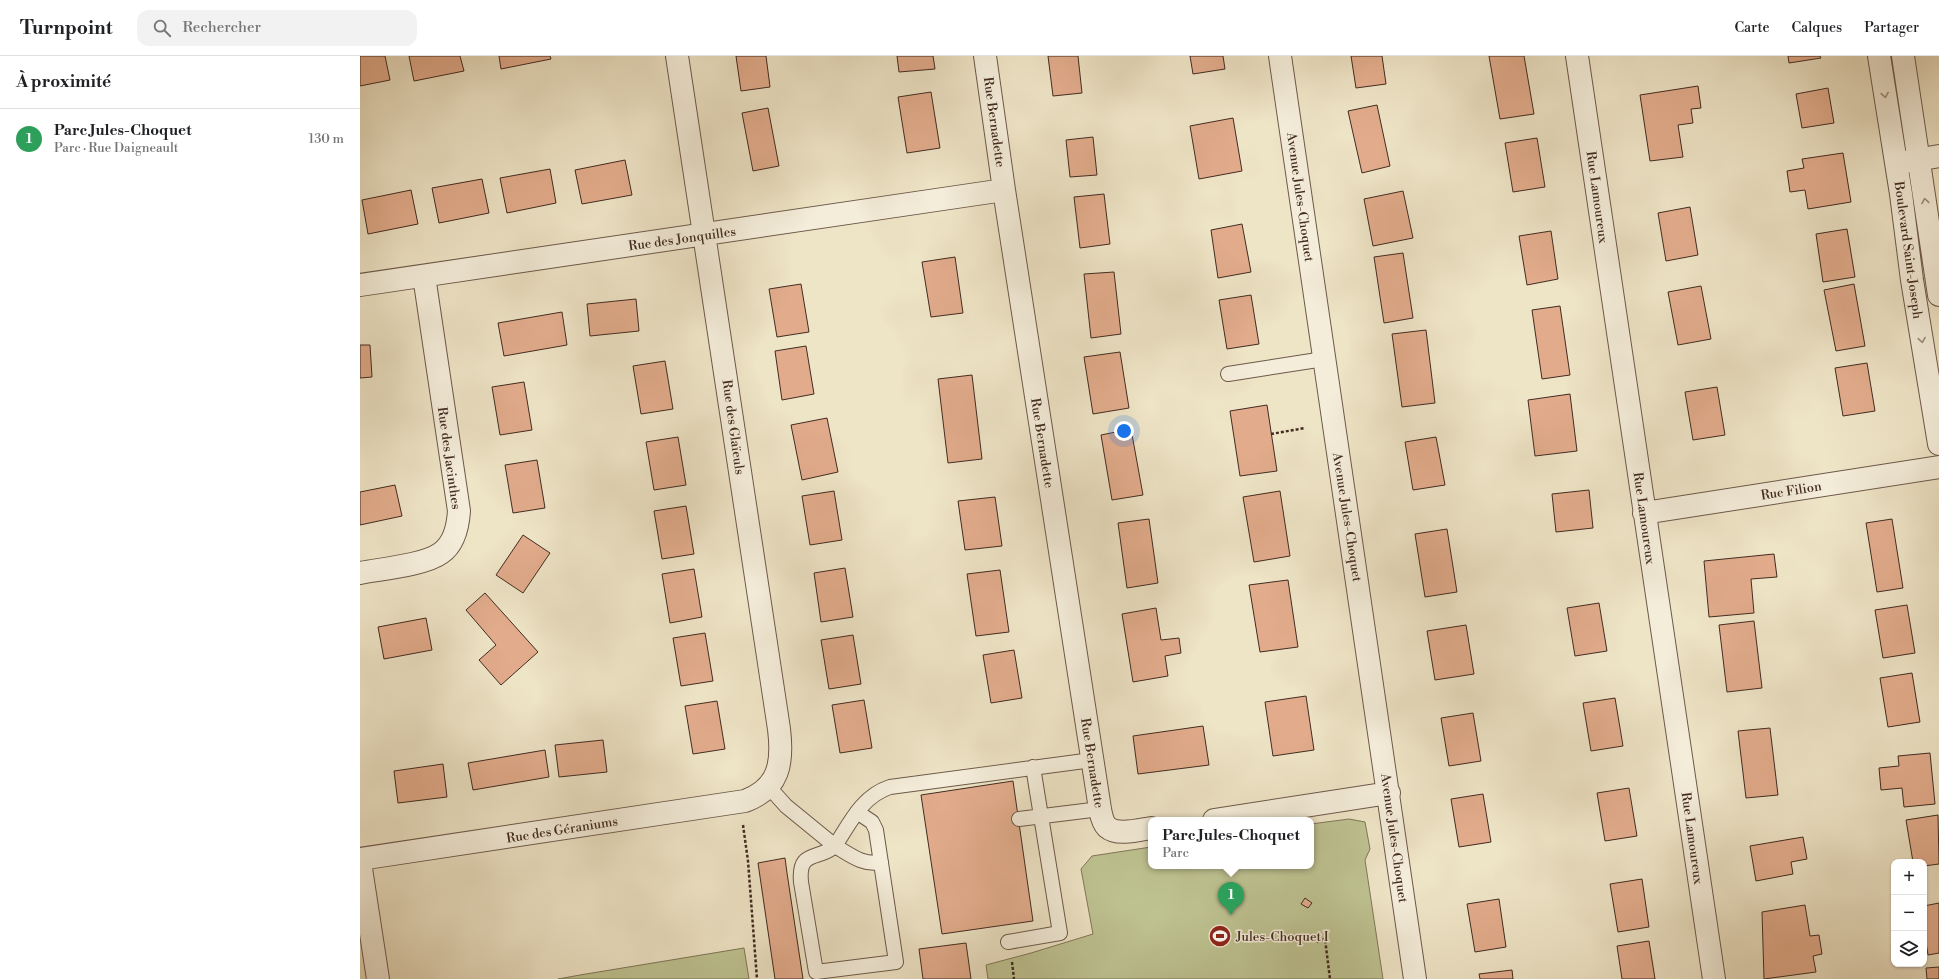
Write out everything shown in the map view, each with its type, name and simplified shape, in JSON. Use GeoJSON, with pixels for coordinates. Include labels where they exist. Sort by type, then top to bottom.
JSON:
{"type":"FeatureCollection","features":[{"type":"Feature","properties":{"kind":"street","name":"Rue des Glaïeuls"},"geometry":{"type":"LineString","coordinates":[[677,56],[706,234],[782,750],[779,768],[765,790]]}},
{"type":"Feature","properties":{"kind":"street","name":"Rue Bernadette"},"geometry":{"type":"LineString","coordinates":[[985,56],[1004,190],[1092,760],[1103,818]]}},
{"type":"Feature","properties":{"kind":"street","name":"Avenue Jules-Choquet"},"geometry":{"type":"LineString","coordinates":[[1280,56],[1415,979]]}},
{"type":"Feature","properties":{"kind":"street","name":"Rue Lamoureux"},"geometry":{"type":"LineString","coordinates":[[1577,56],[1714,979]]}},
{"type":"Feature","properties":{"kind":"street","name":"Boulevard Saint-Joseph"},"geometry":{"type":"LineString","coordinates":[[1879,56],[1896,163],[1912,280],[1939,444]]}},
{"type":"Feature","properties":{"kind":"street","name":"Boulevard Saint-Joseph"},"geometry":{"type":"LineString","coordinates":[[1903,56],[1929,158],[1939,295]]}},
{"type":"Feature","properties":{"kind":"street"},"geometry":{"type":"LineString","coordinates":[[1896,163],[1929,158]]}},
{"type":"Feature","properties":{"kind":"street","name":"Rue des Jonquilles"},"geometry":{"type":"LineString","coordinates":[[360,285],[1004,190]]}},
{"type":"Feature","properties":{"kind":"street","name":"Rue des Jacinthes"},"geometry":{"type":"LineString","coordinates":[[360,573],[423,560],[437,555],[447,547],[457,527],[459,511],[424,276]]}},
{"type":"Feature","properties":{"kind":"street","name":"Rue Filion"},"geometry":{"type":"LineString","coordinates":[[1644,513],[1939,467]]}},
{"type":"Feature","properties":{"kind":"street","name":"Rue des Géraniums"},"geometry":{"type":"LineString","coordinates":[[360,861],[739,803],[752,799],[765,790]]}},
{"type":"Feature","properties":{"kind":"street"},"geometry":{"type":"LineString","coordinates":[[1233,817],[1388,793]]}},
{"type":"Feature","properties":{"kind":"street"},"geometry":{"type":"LineString","coordinates":[[1103,818],[1117,831],[1148,828]]}},
{"type":"Feature","properties":{"kind":"street"},"geometry":{"type":"LineString","coordinates":[[360,861],[378,979]]}},
{"type":"Feature","properties":{"kind":"lane"},"geometry":{"type":"LineString","coordinates":[[1228,374],[1324,360]]}},
{"type":"Feature","properties":{"kind":"lane"},"geometry":{"type":"LineString","coordinates":[[857,812],[872,822],[876,830],[896,962],[816,972],[800,872],[807,858],[828,851],[835,846],[857,812],[868,798],[881,790],[890,787],[1092,760]]}},
{"type":"Feature","properties":{"kind":"lane"},"geometry":{"type":"LineString","coordinates":[[1008,942],[1060,933],[1033,767]]}},
{"type":"Feature","properties":{"kind":"lane"},"geometry":{"type":"LineString","coordinates":[[765,790],[835,846],[868,863],[881,862]]}},
{"type":"Feature","properties":{"kind":"lane"},"geometry":{"type":"LineString","coordinates":[[1019,819],[1041,816],[1103,818]]}},
{"type":"Feature","properties":{"kind":"path"},"geometry":{"type":"LineString","coordinates":[[1271,434],[1305,428]]}},
{"type":"Feature","properties":{"kind":"path"},"geometry":{"type":"LineString","coordinates":[[742,821],[748,861],[757,979]]}},
{"type":"Feature","properties":{"kind":"path"},"geometry":{"type":"LineString","coordinates":[[1317,942],[1324,939],[1330,979]]}},
{"type":"Feature","properties":{"kind":"path"},"geometry":{"type":"LineString","coordinates":[[1012,962],[1014,979]]}},
{"type":"Feature","properties":{"kind":"green space","name":"Jules-Choquet I"},"geometry":{"type":"Polygon","coordinates":[[[1349,819],[1365,822],[1370,849],[1365,860],[1383,979],[988,979],[986,965],[1093,934],[1081,869],[1092,856],[1148,847],[1148,869],[1314,869],[1314,824],[1349,819]]]}},
{"type":"Feature","properties":{"kind":"green space"},"geometry":{"type":"Polygon","coordinates":[[[744,948],[749,979],[558,979],[580,975],[744,948]]]}},
{"type":"Feature","properties":{"kind":"building"},"geometry":{"type":"Polygon","coordinates":[[[360,56],[385,56],[390,80],[360,86],[360,56]]]}},
{"type":"Feature","properties":{"kind":"building"},"geometry":{"type":"Polygon","coordinates":[[[409,56],[460,56],[464,71],[414,81],[409,56]]]}},
{"type":"Feature","properties":{"kind":"building"},"geometry":{"type":"Polygon","coordinates":[[[499,56],[550,56],[551,59],[501,69],[499,56]]]}},
{"type":"Feature","properties":{"kind":"building"},"geometry":{"type":"Polygon","coordinates":[[[736,56],[766,56],[770,87],[741,91],[736,56]]]}},
{"type":"Feature","properties":{"kind":"building"},"geometry":{"type":"Polygon","coordinates":[[[897,56],[933,56],[935,69],[899,72],[897,56]]]}},
{"type":"Feature","properties":{"kind":"building"},"geometry":{"type":"Polygon","coordinates":[[[1048,56],[1078,56],[1082,93],[1053,96],[1048,56]]]}},
{"type":"Feature","properties":{"kind":"building"},"geometry":{"type":"Polygon","coordinates":[[[1190,56],[1223,56],[1225,69],[1193,74],[1190,56]]]}},
{"type":"Feature","properties":{"kind":"building"},"geometry":{"type":"Polygon","coordinates":[[[1351,56],[1382,56],[1386,84],[1356,88],[1351,56]]]}},
{"type":"Feature","properties":{"kind":"building"},"geometry":{"type":"Polygon","coordinates":[[[1489,56],[1524,56],[1534,114],[1500,119],[1489,56]]]}},
{"type":"Feature","properties":{"kind":"building"},"geometry":{"type":"Polygon","coordinates":[[[1788,56],[1820,56],[1821,58],[1789,63],[1788,56]]]}},
{"type":"Feature","properties":{"kind":"building"},"geometry":{"type":"Polygon","coordinates":[[[1698,86],[1701,108],[1691,109],[1693,123],[1678,125],[1683,157],[1650,161],[1640,95],[1698,86]]]}},
{"type":"Feature","properties":{"kind":"building"},"geometry":{"type":"Polygon","coordinates":[[[1828,88],[1834,123],[1802,128],[1796,94],[1828,88]]]}},
{"type":"Feature","properties":{"kind":"building"},"geometry":{"type":"Polygon","coordinates":[[[931,92],[940,148],[907,153],[898,97],[931,92]]]}},
{"type":"Feature","properties":{"kind":"building"},"geometry":{"type":"Polygon","coordinates":[[[1377,105],[1390,166],[1362,173],[1348,111],[1377,105]]]}},
{"type":"Feature","properties":{"kind":"building"},"geometry":{"type":"Polygon","coordinates":[[[768,108],[779,166],[753,171],[742,113],[768,108]]]}},
{"type":"Feature","properties":{"kind":"building"},"geometry":{"type":"Polygon","coordinates":[[[1233,118],[1242,171],[1199,179],[1190,126],[1233,118]]]}},
{"type":"Feature","properties":{"kind":"building"},"geometry":{"type":"Polygon","coordinates":[[[1093,137],[1097,175],[1070,177],[1066,140],[1093,137]]]}},
{"type":"Feature","properties":{"kind":"building"},"geometry":{"type":"Polygon","coordinates":[[[1537,138],[1545,187],[1513,192],[1505,143],[1537,138]]]}},
{"type":"Feature","properties":{"kind":"building"},"geometry":{"type":"Polygon","coordinates":[[[1843,153],[1851,202],[1808,209],[1805,190],[1790,192],[1787,171],[1804,168],[1802,159],[1843,153]]]}},
{"type":"Feature","properties":{"kind":"building"},"geometry":{"type":"Polygon","coordinates":[[[625,160],[632,195],[582,204],[575,170],[625,160]]]}},
{"type":"Feature","properties":{"kind":"building"},"geometry":{"type":"Polygon","coordinates":[[[550,169],[556,203],[507,213],[500,178],[550,169]]]}},
{"type":"Feature","properties":{"kind":"building"},"geometry":{"type":"Polygon","coordinates":[[[482,179],[489,213],[439,223],[432,188],[482,179]]]}},
{"type":"Feature","properties":{"kind":"building"},"geometry":{"type":"Polygon","coordinates":[[[411,190],[418,224],[368,234],[362,200],[411,190]]]}},
{"type":"Feature","properties":{"kind":"building"},"geometry":{"type":"Polygon","coordinates":[[[1403,191],[1413,238],[1373,246],[1364,199],[1403,191]]]}},
{"type":"Feature","properties":{"kind":"building"},"geometry":{"type":"Polygon","coordinates":[[[1104,194],[1110,244],[1080,248],[1074,197],[1104,194]]]}},
{"type":"Feature","properties":{"kind":"building"},"geometry":{"type":"Polygon","coordinates":[[[1690,207],[1698,255],[1666,261],[1658,213],[1690,207]]]}},
{"type":"Feature","properties":{"kind":"building"},"geometry":{"type":"Polygon","coordinates":[[[1242,224],[1251,272],[1218,278],[1211,230],[1242,224]]]}},
{"type":"Feature","properties":{"kind":"building"},"geometry":{"type":"Polygon","coordinates":[[[1847,229],[1855,277],[1823,282],[1816,234],[1847,229]]]}},
{"type":"Feature","properties":{"kind":"building"},"geometry":{"type":"Polygon","coordinates":[[[1551,231],[1558,279],[1527,285],[1519,236],[1551,231]]]}},
{"type":"Feature","properties":{"kind":"building"},"geometry":{"type":"Polygon","coordinates":[[[1403,253],[1413,318],[1384,323],[1374,257],[1403,253]]]}},
{"type":"Feature","properties":{"kind":"building"},"geometry":{"type":"Polygon","coordinates":[[[955,257],[963,313],[931,317],[922,262],[955,257]]]}},
{"type":"Feature","properties":{"kind":"building"},"geometry":{"type":"Polygon","coordinates":[[[1114,272],[1121,334],[1091,338],[1084,274],[1114,272]]]}},
{"type":"Feature","properties":{"kind":"building"},"geometry":{"type":"Polygon","coordinates":[[[801,284],[809,332],[777,337],[769,289],[801,284]]]}},
{"type":"Feature","properties":{"kind":"building"},"geometry":{"type":"Polygon","coordinates":[[[1854,284],[1865,346],[1836,351],[1824,290],[1854,284]]]}},
{"type":"Feature","properties":{"kind":"building"},"geometry":{"type":"Polygon","coordinates":[[[1701,286],[1711,339],[1678,345],[1668,292],[1701,286]]]}},
{"type":"Feature","properties":{"kind":"building"},"geometry":{"type":"Polygon","coordinates":[[[1251,295],[1259,344],[1227,349],[1219,300],[1251,295]]]}},
{"type":"Feature","properties":{"kind":"building"},"geometry":{"type":"Polygon","coordinates":[[[636,299],[639,331],[590,336],[587,304],[636,299]]]}},
{"type":"Feature","properties":{"kind":"building"},"geometry":{"type":"Polygon","coordinates":[[[1560,306],[1570,375],[1542,379],[1532,310],[1560,306]]]}},
{"type":"Feature","properties":{"kind":"building"},"geometry":{"type":"Polygon","coordinates":[[[562,312],[567,345],[504,356],[498,323],[562,312]]]}},
{"type":"Feature","properties":{"kind":"building"},"geometry":{"type":"Polygon","coordinates":[[[1426,330],[1435,403],[1402,407],[1392,334],[1426,330]]]}},
{"type":"Feature","properties":{"kind":"building"},"geometry":{"type":"Polygon","coordinates":[[[360,345],[370,345],[372,377],[360,378],[360,345]]]}},
{"type":"Feature","properties":{"kind":"building"},"geometry":{"type":"Polygon","coordinates":[[[806,346],[814,394],[782,400],[775,351],[806,346]]]}},
{"type":"Feature","properties":{"kind":"building"},"geometry":{"type":"Polygon","coordinates":[[[1120,352],[1129,408],[1093,414],[1084,357],[1120,352]]]}},
{"type":"Feature","properties":{"kind":"building"},"geometry":{"type":"Polygon","coordinates":[[[665,361],[673,409],[641,414],[633,366],[665,361]]]}},
{"type":"Feature","properties":{"kind":"building"},"geometry":{"type":"Polygon","coordinates":[[[1867,363],[1875,411],[1843,416],[1835,368],[1867,363]]]}},
{"type":"Feature","properties":{"kind":"building"},"geometry":{"type":"Polygon","coordinates":[[[972,375],[982,459],[948,463],[938,379],[972,375]]]}},
{"type":"Feature","properties":{"kind":"building"},"geometry":{"type":"Polygon","coordinates":[[[524,382],[532,430],[500,435],[492,387],[524,382]]]}},
{"type":"Feature","properties":{"kind":"building"},"geometry":{"type":"Polygon","coordinates":[[[1717,387],[1725,435],[1693,440],[1685,392],[1717,387]]]}},
{"type":"Feature","properties":{"kind":"building"},"geometry":{"type":"Polygon","coordinates":[[[1570,394],[1577,451],[1535,456],[1528,400],[1570,394]]]}},
{"type":"Feature","properties":{"kind":"building"},"geometry":{"type":"Polygon","coordinates":[[[1267,405],[1277,471],[1240,476],[1230,411],[1267,405]]]}},
{"type":"Feature","properties":{"kind":"building"},"geometry":{"type":"Polygon","coordinates":[[[827,418],[838,472],[802,480],[791,425],[827,418]]]}},
{"type":"Feature","properties":{"kind":"building"},"geometry":{"type":"Polygon","coordinates":[[[1131,429],[1143,495],[1112,500],[1101,435],[1131,429]]]}},
{"type":"Feature","properties":{"kind":"building"},"geometry":{"type":"Polygon","coordinates":[[[678,437],[686,485],[654,490],[646,442],[678,437]]]}},
{"type":"Feature","properties":{"kind":"building"},"geometry":{"type":"Polygon","coordinates":[[[1436,437],[1445,485],[1413,490],[1405,442],[1436,437]]]}},
{"type":"Feature","properties":{"kind":"building"},"geometry":{"type":"Polygon","coordinates":[[[537,460],[545,508],[513,513],[505,465],[537,460]]]}},
{"type":"Feature","properties":{"kind":"building"},"geometry":{"type":"Polygon","coordinates":[[[395,485],[402,516],[360,525],[360,492],[395,485]]]}},
{"type":"Feature","properties":{"kind":"building"},"geometry":{"type":"Polygon","coordinates":[[[1589,490],[1593,528],[1556,532],[1552,494],[1589,490]]]}},
{"type":"Feature","properties":{"kind":"building"},"geometry":{"type":"Polygon","coordinates":[[[834,491],[842,540],[810,545],[802,496],[834,491]]]}},
{"type":"Feature","properties":{"kind":"building"},"geometry":{"type":"Polygon","coordinates":[[[1280,491],[1290,556],[1254,562],[1243,497],[1280,491]]]}},
{"type":"Feature","properties":{"kind":"building"},"geometry":{"type":"Polygon","coordinates":[[[995,497],[1002,546],[965,550],[958,501],[995,497]]]}},
{"type":"Feature","properties":{"kind":"building"},"geometry":{"type":"Polygon","coordinates":[[[686,506],[694,554],[662,559],[654,511],[686,506]]]}},
{"type":"Feature","properties":{"kind":"building"},"geometry":{"type":"Polygon","coordinates":[[[1149,519],[1158,583],[1127,588],[1118,523],[1149,519]]]}},
{"type":"Feature","properties":{"kind":"building"},"geometry":{"type":"Polygon","coordinates":[[[1892,519],[1903,588],[1877,592],[1866,523],[1892,519]]]}},
{"type":"Feature","properties":{"kind":"building"},"geometry":{"type":"Polygon","coordinates":[[[1447,529],[1457,592],[1425,597],[1415,534],[1447,529]]]}},
{"type":"Feature","properties":{"kind":"building"},"geometry":{"type":"Polygon","coordinates":[[[523,535],[550,553],[523,593],[496,575],[523,535]]]}},
{"type":"Feature","properties":{"kind":"building"},"geometry":{"type":"Polygon","coordinates":[[[1774,554],[1777,577],[1751,579],[1754,613],[1709,617],[1704,561],[1774,554]]]}},
{"type":"Feature","properties":{"kind":"building"},"geometry":{"type":"Polygon","coordinates":[[[845,568],[853,617],[821,622],[814,573],[845,568]]]}},
{"type":"Feature","properties":{"kind":"building"},"geometry":{"type":"Polygon","coordinates":[[[694,569],[702,617],[670,623],[662,574],[694,569]]]}},
{"type":"Feature","properties":{"kind":"building"},"geometry":{"type":"Polygon","coordinates":[[[1000,570],[1009,632],[976,636],[967,574],[1000,570]]]}},
{"type":"Feature","properties":{"kind":"building"},"geometry":{"type":"Polygon","coordinates":[[[1288,580],[1298,647],[1260,652],[1249,585],[1288,580]]]}},
{"type":"Feature","properties":{"kind":"building"},"geometry":{"type":"Polygon","coordinates":[[[485,593],[538,652],[501,685],[479,660],[496,645],[466,610],[485,593]]]}},
{"type":"Feature","properties":{"kind":"building"},"geometry":{"type":"Polygon","coordinates":[[[1599,603],[1607,651],[1575,656],[1567,608],[1599,603]]]}},
{"type":"Feature","properties":{"kind":"building"},"geometry":{"type":"Polygon","coordinates":[[[1907,605],[1915,653],[1883,658],[1875,610],[1907,605]]]}},
{"type":"Feature","properties":{"kind":"building"},"geometry":{"type":"Polygon","coordinates":[[[1156,608],[1161,640],[1179,638],[1181,653],[1165,656],[1168,676],[1133,682],[1122,614],[1156,608]]]}},
{"type":"Feature","properties":{"kind":"building"},"geometry":{"type":"Polygon","coordinates":[[[426,618],[432,650],[384,659],[378,627],[426,618]]]}},
{"type":"Feature","properties":{"kind":"building"},"geometry":{"type":"Polygon","coordinates":[[[1754,621],[1762,688],[1727,692],[1719,625],[1754,621]]]}},
{"type":"Feature","properties":{"kind":"building"},"geometry":{"type":"Polygon","coordinates":[[[1466,625],[1474,674],[1435,680],[1427,631],[1466,625]]]}},
{"type":"Feature","properties":{"kind":"building"},"geometry":{"type":"Polygon","coordinates":[[[705,633],[713,681],[681,686],[673,638],[705,633]]]}},
{"type":"Feature","properties":{"kind":"building"},"geometry":{"type":"Polygon","coordinates":[[[853,635],[861,684],[829,689],[821,640],[853,635]]]}},
{"type":"Feature","properties":{"kind":"building"},"geometry":{"type":"Polygon","coordinates":[[[1014,650],[1022,698],[991,703],[983,655],[1014,650]]]}},
{"type":"Feature","properties":{"kind":"building"},"geometry":{"type":"Polygon","coordinates":[[[1912,673],[1920,722],[1888,727],[1880,678],[1912,673]]]}},
{"type":"Feature","properties":{"kind":"building"},"geometry":{"type":"Polygon","coordinates":[[[1306,696],[1314,750],[1273,756],[1265,702],[1306,696]]]}},
{"type":"Feature","properties":{"kind":"building"},"geometry":{"type":"Polygon","coordinates":[[[1615,698],[1623,746],[1591,751],[1583,703],[1615,698]]]}},
{"type":"Feature","properties":{"kind":"building"},"geometry":{"type":"Polygon","coordinates":[[[864,700],[872,748],[840,753],[832,705],[864,700]]]}},
{"type":"Feature","properties":{"kind":"building"},"geometry":{"type":"Polygon","coordinates":[[[717,701],[725,749],[693,754],[685,706],[717,701]]]}},
{"type":"Feature","properties":{"kind":"building"},"geometry":{"type":"Polygon","coordinates":[[[1473,713],[1481,761],[1449,766],[1441,718],[1473,713]]]}},
{"type":"Feature","properties":{"kind":"building"},"geometry":{"type":"Polygon","coordinates":[[[1203,726],[1209,765],[1138,774],[1133,736],[1203,726]]]}},
{"type":"Feature","properties":{"kind":"building"},"geometry":{"type":"Polygon","coordinates":[[[1770,728],[1778,795],[1746,798],[1738,731],[1770,728]]]}},
{"type":"Feature","properties":{"kind":"building"},"geometry":{"type":"Polygon","coordinates":[[[603,740],[607,772],[559,777],[555,745],[603,740]]]}},
{"type":"Feature","properties":{"kind":"building"},"geometry":{"type":"Polygon","coordinates":[[[545,750],[549,777],[473,790],[468,763],[545,750]]]}},
{"type":"Feature","properties":{"kind":"building"},"geometry":{"type":"Polygon","coordinates":[[[1930,753],[1935,804],[1904,807],[1902,788],[1881,790],[1879,768],[1899,766],[1898,756],[1930,753]]]}},
{"type":"Feature","properties":{"kind":"building"},"geometry":{"type":"Polygon","coordinates":[[[443,764],[447,797],[398,803],[394,771],[443,764]]]}},
{"type":"Feature","properties":{"kind":"building"},"geometry":{"type":"Polygon","coordinates":[[[1013,781],[1033,921],[942,934],[921,795],[1013,781]]]}},
{"type":"Feature","properties":{"kind":"building"},"geometry":{"type":"Polygon","coordinates":[[[1629,788],[1637,836],[1605,841],[1597,793],[1629,788]]]}},
{"type":"Feature","properties":{"kind":"building"},"geometry":{"type":"Polygon","coordinates":[[[1483,794],[1491,842],[1459,847],[1451,799],[1483,794]]]}},
{"type":"Feature","properties":{"kind":"building"},"geometry":{"type":"Polygon","coordinates":[[[1938,815],[1939,864],[1927,866],[1927,859],[1912,859],[1906,820],[1938,815]]]}},
{"type":"Feature","properties":{"kind":"building"},"geometry":{"type":"Polygon","coordinates":[[[1803,837],[1807,859],[1791,862],[1793,874],[1756,881],[1750,846],[1803,837]]]}},
{"type":"Feature","properties":{"kind":"building"},"geometry":{"type":"Polygon","coordinates":[[[785,858],[803,979],[775,979],[758,863],[785,858]]]}},
{"type":"Feature","properties":{"kind":"building"},"geometry":{"type":"Polygon","coordinates":[[[1642,879],[1649,927],[1618,932],[1610,884],[1642,879]]]}},
{"type":"Feature","properties":{"kind":"building"},"geometry":{"type":"Polygon","coordinates":[[[1305,898],[1312,903],[1308,908],[1301,904],[1305,898]]]}},
{"type":"Feature","properties":{"kind":"building"},"geometry":{"type":"Polygon","coordinates":[[[1499,899],[1506,947],[1475,952],[1467,904],[1499,899]]]}},
{"type":"Feature","properties":{"kind":"building"},"geometry":{"type":"Polygon","coordinates":[[[1939,903],[1939,953],[1928,955],[1927,949],[1927,905],[1939,903]]]}},
{"type":"Feature","properties":{"kind":"building"},"geometry":{"type":"Polygon","coordinates":[[[1805,905],[1810,936],[1819,935],[1822,954],[1813,956],[1816,972],[1764,979],[1762,912],[1805,905]]]}},
{"type":"Feature","properties":{"kind":"building"},"geometry":{"type":"Polygon","coordinates":[[[1649,941],[1655,979],[1622,979],[1617,946],[1649,941]]]}},
{"type":"Feature","properties":{"kind":"building"},"geometry":{"type":"Polygon","coordinates":[[[966,943],[971,979],[923,979],[919,949],[966,943]]]}},
{"type":"Feature","properties":{"kind":"building"},"geometry":{"type":"Polygon","coordinates":[[[1939,967],[1939,979],[1927,979],[1926,968],[1939,967]]]}},
{"type":"Feature","properties":{"kind":"building"},"geometry":{"type":"Polygon","coordinates":[[[1512,970],[1513,979],[1480,979],[1479,974],[1512,970]]]}},
{"type":"Feature","properties":{"kind":"place","name":"Parc Jules-Choquet"},"geometry":{"type":"Point","coordinates":[1231,915]}},
{"type":"Feature","properties":{"kind":"place","name":"Jules-Choquet I"},"geometry":{"type":"Point","coordinates":[1220,936]}}]}
